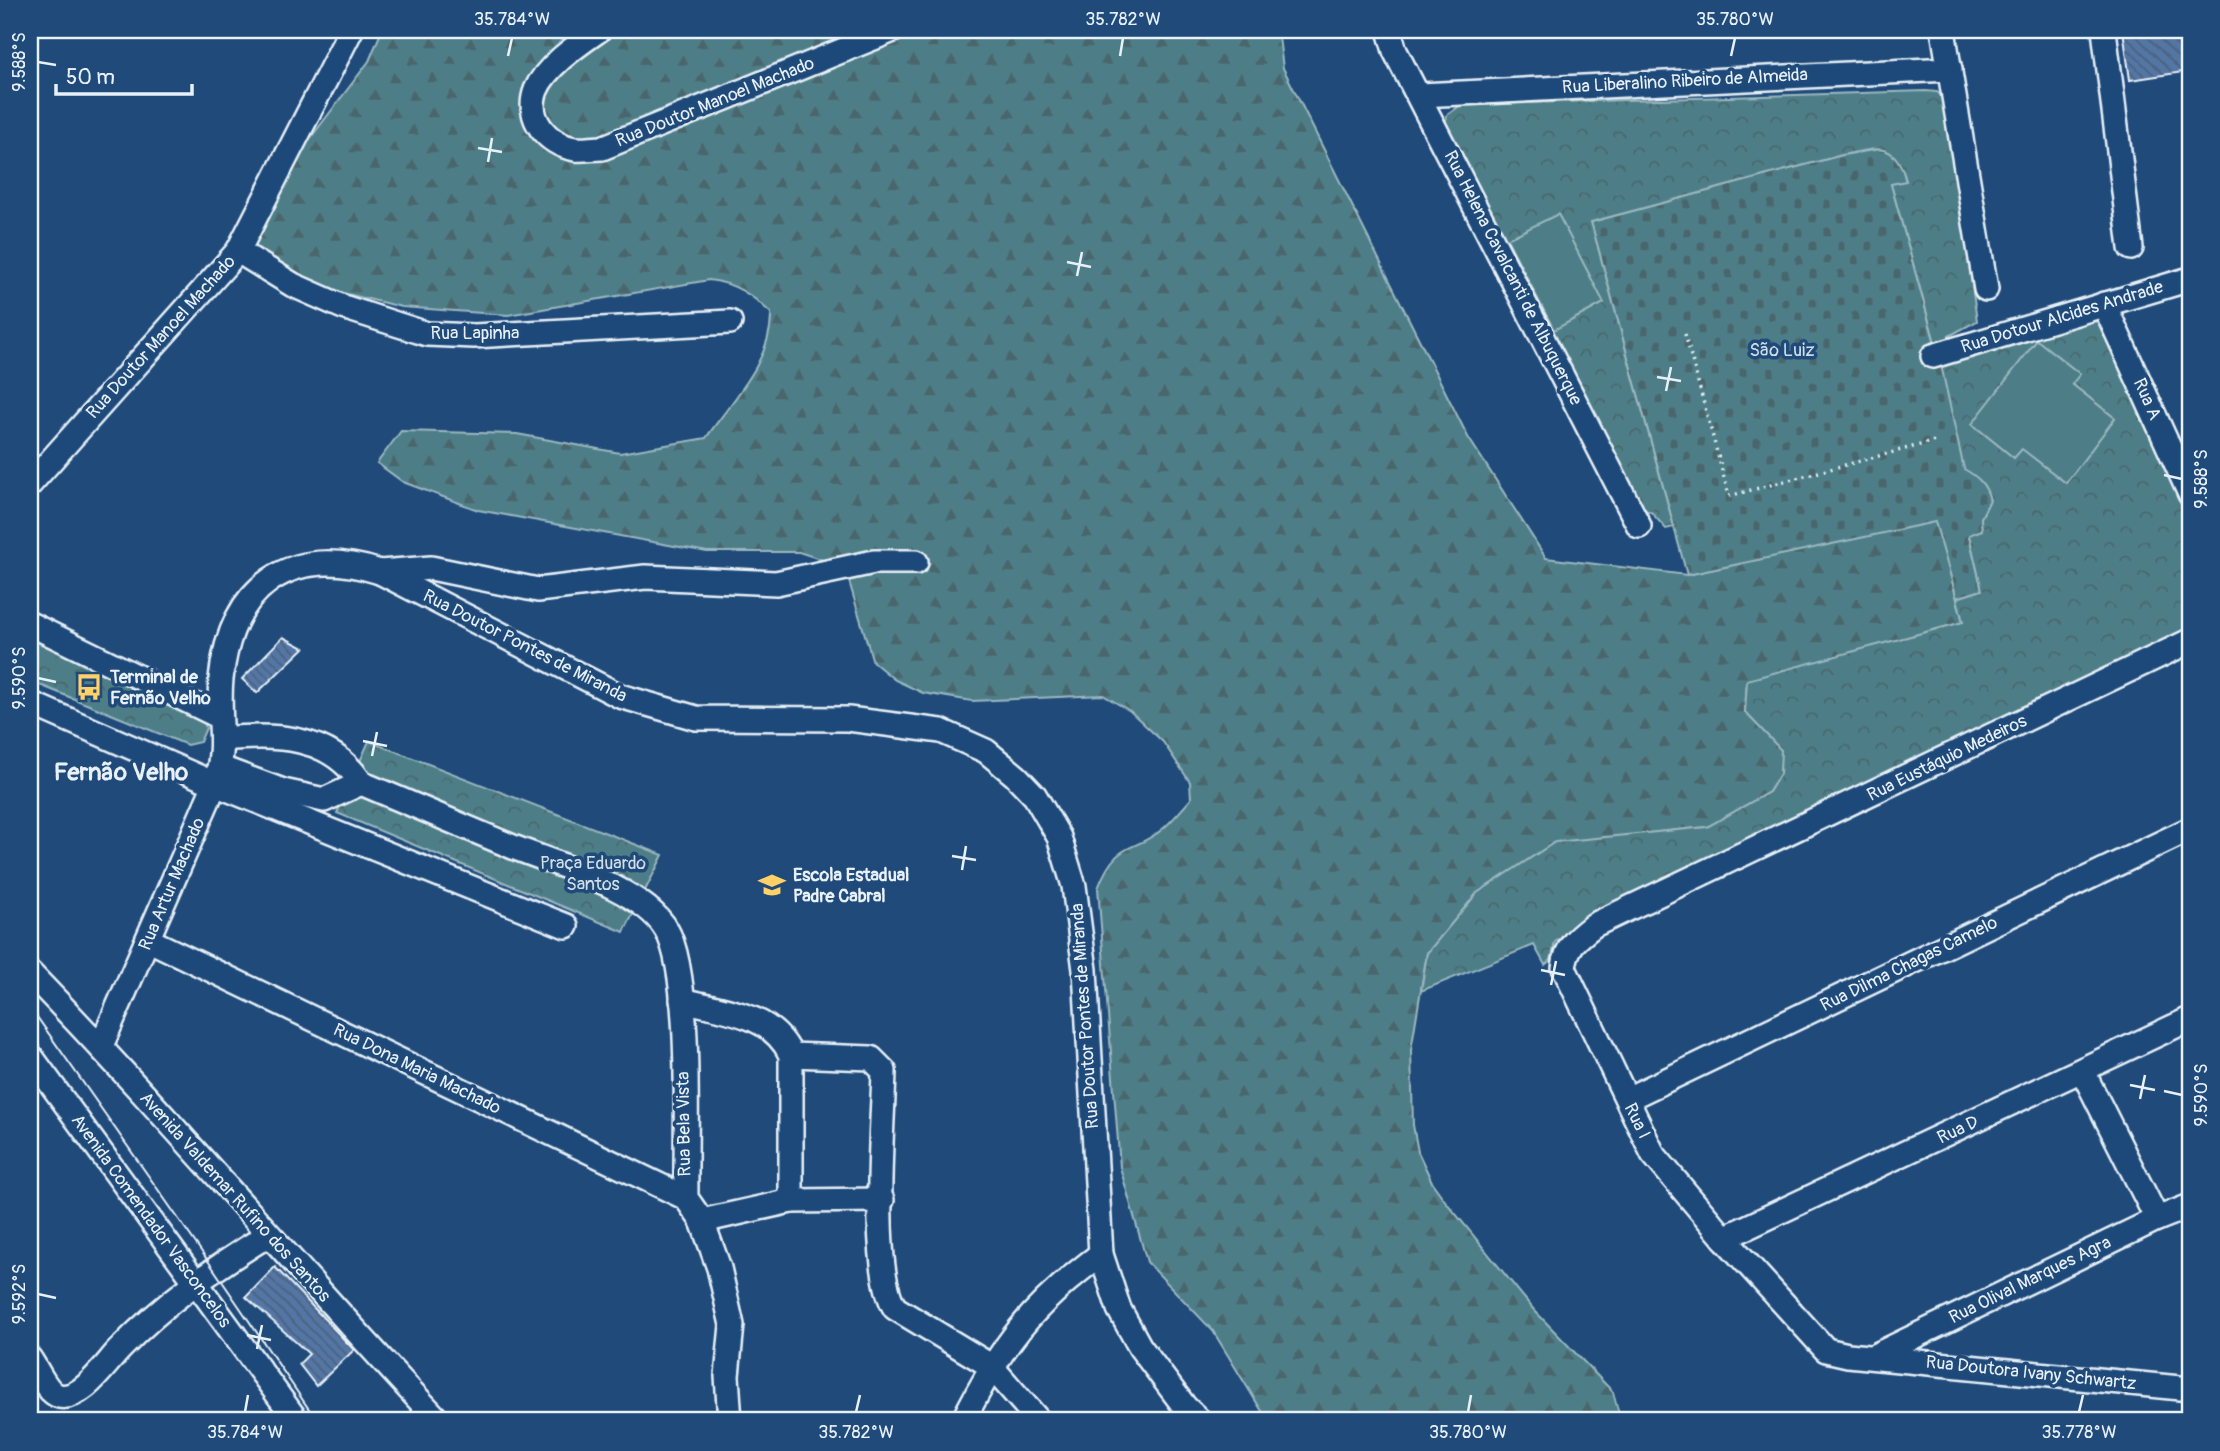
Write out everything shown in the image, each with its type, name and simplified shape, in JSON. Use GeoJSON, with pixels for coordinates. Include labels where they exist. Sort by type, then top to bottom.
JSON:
{"type":"FeatureCollection","features":[{"type":"Feature","properties":{"kind":"street","name":"Rua Doutor Manoel Machado"},"geometry":{"type":"LineString","coordinates":[[30,484],[238,251],[351,30]]}},
{"type":"Feature","properties":{"kind":"street","name":"Rua Doutor Manoel Machado"},"geometry":{"type":"LineString","coordinates":[[599,30],[565,55],[537,89],[533,110],[541,131],[551,139],[575,149],[602,148],[892,30]]}},
{"type":"Feature","properties":{"kind":"street","name":"Rua Helena Cavalcanti de Albuquerque"},"geometry":{"type":"LineString","coordinates":[[1389,30],[1395,51],[1420,95],[1639,526]]}},
{"type":"Feature","properties":{"kind":"street"},"geometry":{"type":"LineString","coordinates":[[1943,30],[1986,289]]}},
{"type":"Feature","properties":{"kind":"street"},"geometry":{"type":"LineString","coordinates":[[2104,30],[2131,248]]}},
{"type":"Feature","properties":{"kind":"street","name":"Rua Liberalino Ribeiro de Almeida"},"geometry":{"type":"LineString","coordinates":[[1420,95],[1950,69]]}},
{"type":"Feature","properties":{"kind":"street","name":"Rua Lapinha"},"geometry":{"type":"LineString","coordinates":[[238,251],[293,285],[343,307],[426,334],[474,336],[730,322]]}},
{"type":"Feature","properties":{"kind":"street","name":"Rua Dotour Alcides Andrade"},"geometry":{"type":"LineString","coordinates":[[1933,355],[2190,279]]}},
{"type":"Feature","properties":{"kind":"street","name":"Rua A"},"geometry":{"type":"LineString","coordinates":[[2104,304],[2190,494]]}},
{"type":"Feature","properties":{"kind":"street","name":"Rua Doutor Pontes de Miranda"},"geometry":{"type":"LineString","coordinates":[[222,728],[221,678],[229,636],[253,596],[275,574],[311,562],[350,562],[380,572],[620,696],[696,718],[848,719],[941,730],[986,751],[1035,796],[1059,837],[1074,886],[1085,970],[1101,1254],[1119,1309],[1140,1347],[1185,1407],[1200,1421]]}},
{"type":"Feature","properties":{"kind":"street","name":"Rua Doutor Pontes de Miranda"},"geometry":{"type":"LineString","coordinates":[[380,572],[431,568],[538,590],[645,577],[776,583],[874,562],[916,562]]}},
{"type":"Feature","properties":{"kind":"street"},"geometry":{"type":"LineString","coordinates":[[30,624],[222,728],[271,735],[315,746],[350,766],[361,783],[324,800],[218,776]]}},
{"type":"Feature","properties":{"kind":"street","name":"Rua Eustáquio Medeiros"},"geometry":{"type":"LineString","coordinates":[[1703,875],[2190,641]]}},
{"type":"Feature","properties":{"kind":"street"},"geometry":{"type":"LineString","coordinates":[[30,703],[218,776],[566,926]]}},
{"type":"Feature","properties":{"kind":"street","name":"Rua Artur Machado"},"geometry":{"type":"LineString","coordinates":[[101,1046],[218,776],[222,728]]}},
{"type":"Feature","properties":{"kind":"street","name":"Rua Bela Vista"},"geometry":{"type":"LineString","coordinates":[[361,783],[592,877],[645,907],[666,928],[677,961],[682,1000],[686,1198],[702,1221],[719,1268],[732,1325],[727,1376],[729,1412],[744,1421]]}},
{"type":"Feature","properties":{"kind":"street","name":"Rua Dilma Chagas Camelo"},"geometry":{"type":"LineString","coordinates":[[1627,1099],[2190,829]]}},
{"type":"Feature","properties":{"kind":"street","name":"Rua I"},"geometry":{"type":"LineString","coordinates":[[1703,875],[1594,925],[1571,943],[1565,955],[1564,968],[1572,990],[1653,1154],[1724,1238],[1826,1350],[1872,1357]]}},
{"type":"Feature","properties":{"kind":"street","name":"Rua Dona Maria Machado"},"geometry":{"type":"LineString","coordinates":[[149,940],[686,1198]]}},
{"type":"Feature","properties":{"kind":"street","name":"Avenida Valdemar Rufino dos Santos"},"geometry":{"type":"LineString","coordinates":[[30,973],[101,1046],[268,1235],[439,1421]]}},
{"type":"Feature","properties":{"kind":"street"},"geometry":{"type":"LineString","coordinates":[[682,1000],[750,1017],[771,1027],[783,1038],[791,1055],[792,1201]]}},
{"type":"Feature","properties":{"kind":"street","name":"Rua D"},"geometry":{"type":"LineString","coordinates":[[1724,1238],[2083,1072],[2190,1019]]}},
{"type":"Feature","properties":{"kind":"street","name":"Avenida Comendador Vasconcelos"},"geometry":{"type":"LineString","coordinates":[[30,1055],[297,1421]]}},
{"type":"Feature","properties":{"kind":"street"},"geometry":{"type":"LineString","coordinates":[[791,1055],[871,1058],[884,1071],[882,1200],[887,1296],[895,1308],[990,1366],[1039,1421]]}},
{"type":"Feature","properties":{"kind":"street"},"geometry":{"type":"LineString","coordinates":[[2083,1072],[2157,1219]]}},
{"type":"Feature","properties":{"kind":"street"},"geometry":{"type":"LineString","coordinates":[[702,1221],[792,1201],[882,1200]]}},
{"type":"Feature","properties":{"kind":"street","name":"Rua Olival Marques Agra"},"geometry":{"type":"LineString","coordinates":[[1872,1357],[2157,1219],[2187,1209]]}},
{"type":"Feature","properties":{"kind":"street"},"geometry":{"type":"LineString","coordinates":[[30,1359],[52,1393],[61,1397],[77,1394],[127,1342],[193,1282],[268,1235]]}},
{"type":"Feature","properties":{"kind":"street"},"geometry":{"type":"LineString","coordinates":[[962,1421],[990,1366],[1056,1287],[1101,1254]]}},
{"type":"Feature","properties":{"kind":"street","name":"Rua Doutora Ivany Schwartz"},"geometry":{"type":"LineString","coordinates":[[1872,1357],[2190,1389]]}},
{"type":"Feature","properties":{"kind":"path"},"geometry":{"type":"LineString","coordinates":[[1685,334],[1729,496],[1935,441]]}},
{"type":"Feature","properties":{"kind":"green space"},"geometry":{"type":"Polygon","coordinates":[[[382,30],[1278,30],[1283,68],[1468,437],[1546,558],[1687,575],[1936,521],[1963,622],[1747,681],[1745,712],[1782,750],[1780,774],[1769,792],[1707,827],[1555,843],[1427,953],[1411,1050],[1413,1125],[1418,1152],[1433,1184],[1446,1202],[1534,1310],[1613,1392],[1619,1414],[1617,1421],[1436,1421],[1411,1412],[1390,1412],[1367,1421],[1268,1421],[1213,1331],[1147,1262],[1120,1167],[1098,888],[1112,861],[1127,849],[1154,836],[1191,799],[1190,782],[1163,742],[1130,711],[1103,695],[972,701],[923,693],[895,680],[873,662],[848,578],[838,565],[799,552],[707,552],[478,510],[403,482],[377,463],[401,431],[517,434],[620,453],[706,438],[758,364],[770,331],[771,313],[743,291],[709,280],[508,315],[402,307],[334,291],[300,279],[260,252],[252,239],[278,181],[369,61],[382,30]]]}},
{"type":"Feature","properties":{"kind":"green space"},"geometry":{"type":"Polygon","coordinates":[[[1937,92],[1946,99],[1977,321],[1949,336],[1948,343],[1936,346],[1891,184],[1906,181],[1897,159],[1883,150],[1865,150],[1842,155],[1591,222],[1674,527],[1666,529],[1651,512],[1637,508],[1445,125],[1447,115],[1461,105],[1937,92]]]}},
{"type":"Feature","properties":{"kind":"green space","name":"São Luiz"},"geometry":{"type":"Polygon","coordinates":[[[1880,149],[1892,152],[1900,160],[1906,182],[1891,184],[1941,365],[1976,476],[1987,487],[1990,500],[1981,518],[1982,530],[1969,536],[1982,590],[1957,598],[1935,522],[1687,575],[1591,222],[1842,155],[1880,149]]]}},
{"type":"Feature","properties":{"kind":"green space"},"geometry":{"type":"Polygon","coordinates":[[[1558,214],[1604,303],[1554,330],[1507,239],[1558,214]]]}},
{"type":"Feature","properties":{"kind":"green space"},"geometry":{"type":"Polygon","coordinates":[[[2089,321],[2099,322],[2107,333],[2190,524],[2190,635],[1574,930],[1555,942],[1551,960],[1545,965],[1534,945],[1421,991],[1427,953],[1477,893],[1555,842],[1707,827],[1769,792],[1780,774],[1781,750],[1745,712],[1747,680],[1963,622],[1957,598],[1982,590],[1969,535],[1982,530],[1981,518],[1990,500],[1981,481],[1964,469],[1941,365],[2089,321]]]}},
{"type":"Feature","properties":{"kind":"green space"},"geometry":{"type":"Polygon","coordinates":[[[2037,340],[2080,374],[2072,384],[2115,418],[2066,483],[2022,449],[2014,458],[1972,424],[2037,340]]]}},
{"type":"Feature","properties":{"kind":"green space"},"geometry":{"type":"Polygon","coordinates":[[[30,633],[202,716],[206,728],[200,742],[187,745],[30,681],[30,633]]]}},
{"type":"Feature","properties":{"kind":"green space","name":"Praça Eduardo Santos"},"geometry":{"type":"Polygon","coordinates":[[[369,741],[663,855],[624,932],[337,813],[369,741]]]}},
{"type":"Feature","properties":{"kind":"building"},"geometry":{"type":"Polygon","coordinates":[[[2123,30],[2190,30],[2190,71],[2130,80],[2123,30]]]}},
{"type":"Feature","properties":{"kind":"building"},"geometry":{"type":"Polygon","coordinates":[[[283,637],[304,648],[257,693],[242,679],[283,637]]]}},
{"type":"Feature","properties":{"kind":"building"},"geometry":{"type":"Polygon","coordinates":[[[275,1267],[354,1350],[316,1386],[299,1364],[309,1354],[246,1297],[275,1267]]]}},
{"type":"Feature","properties":{"kind":"tram line"},"geometry":{"type":"LineString","coordinates":[[30,1007],[317,1421]]}},
{"type":"Feature","properties":{"kind":"place","name":"Terminal de Fernão Velho"},"geometry":{"type":"Point","coordinates":[89,687]}},
{"type":"Feature","properties":{"kind":"place","name":"Escola Estadual Padre Cabral"},"geometry":{"type":"Point","coordinates":[772,885]}},
{"type":"Feature","properties":{"kind":"district","name":"Fernão Velho"},"geometry":{"type":"Point","coordinates":[121,772]}}]}
